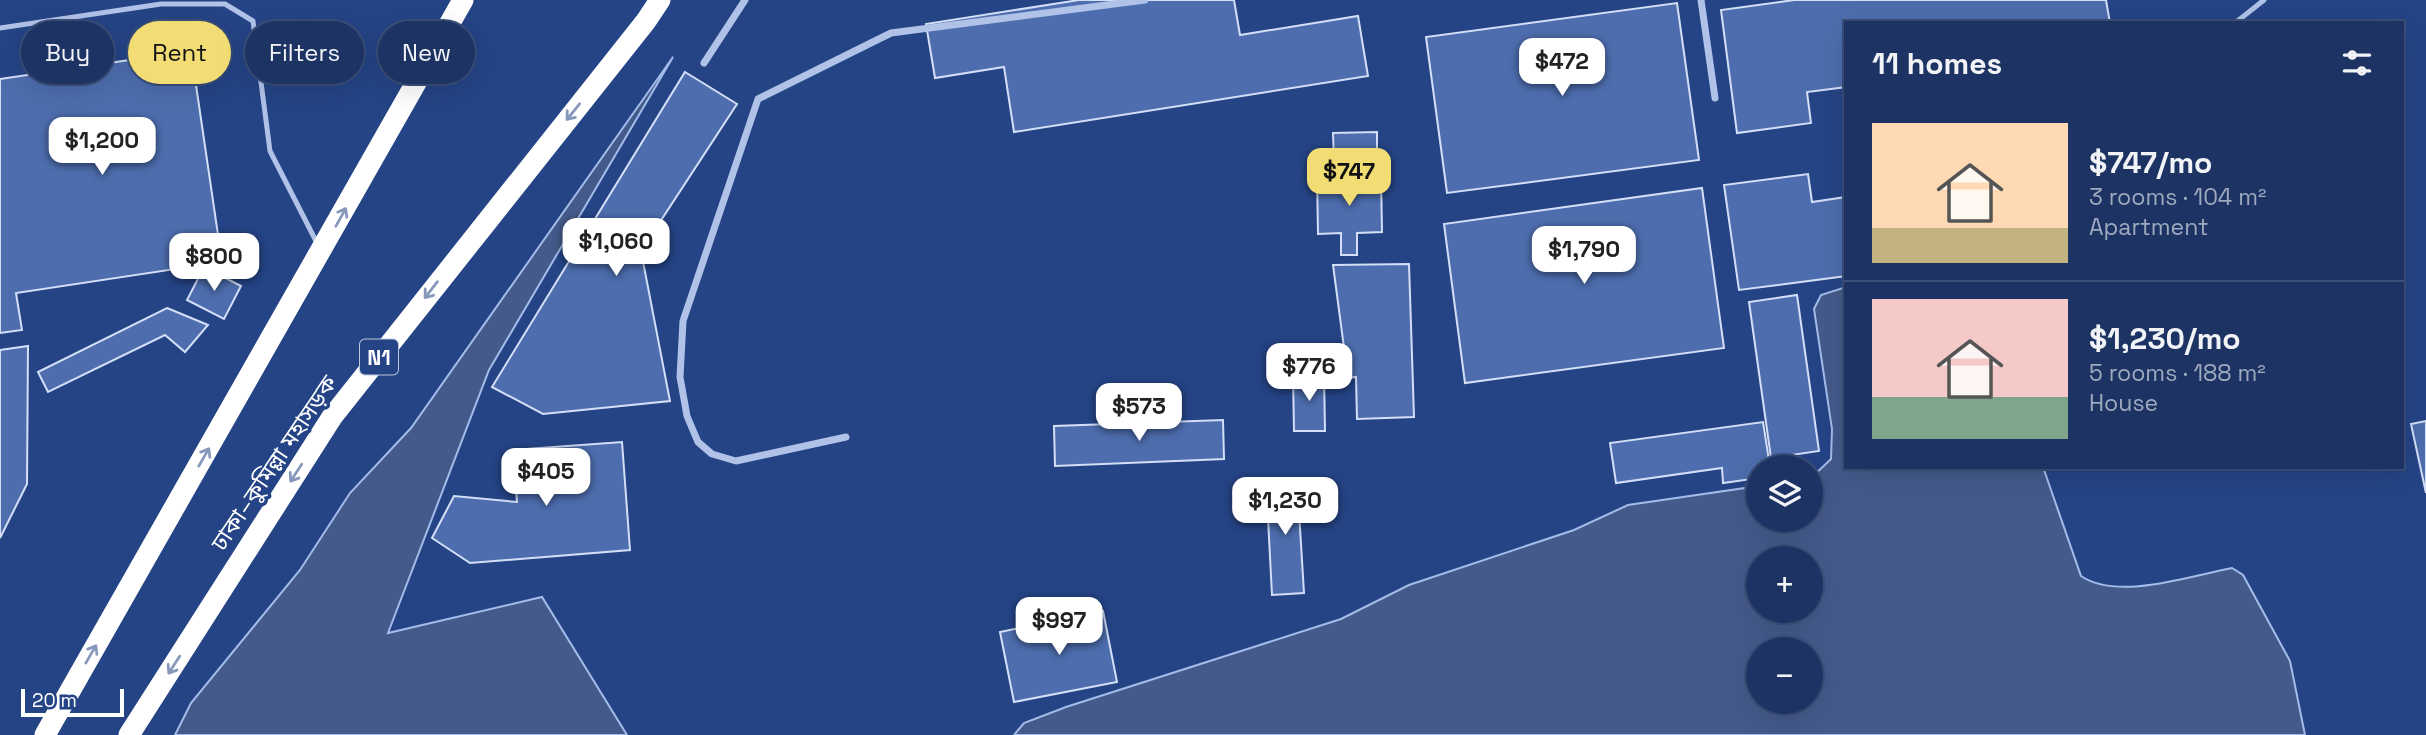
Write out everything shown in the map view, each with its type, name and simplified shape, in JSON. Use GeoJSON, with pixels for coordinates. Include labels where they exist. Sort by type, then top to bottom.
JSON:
{"type":"FeatureCollection","features":[{"type":"Feature","properties":{"kind":"highway"},"geometry":{"type":"LineString","coordinates":[[45,735],[463,0]]}},
{"type":"Feature","properties":{"kind":"highway","name":"ঢাকা–কুমিল্লা মহাসড়ক"},"geometry":{"type":"LineString","coordinates":[[129,735],[332,417],[645,11],[660,0]]}},
{"type":"Feature","properties":{"kind":"street"},"geometry":{"type":"LineString","coordinates":[[704,63],[745,0]]}},
{"type":"Feature","properties":{"kind":"street"},"geometry":{"type":"LineString","coordinates":[[846,437],[736,461],[712,454],[698,442],[687,416],[680,377],[683,321],[758,99],[891,33],[1145,0]]}},
{"type":"Feature","properties":{"kind":"street"},"geometry":{"type":"LineString","coordinates":[[1702,0],[1714,98]]}},
{"type":"Feature","properties":{"kind":"lane"},"geometry":{"type":"LineString","coordinates":[[2238,21],[2264,0]]}},
{"type":"Feature","properties":{"kind":"lane"},"geometry":{"type":"LineString","coordinates":[[0,28],[161,4],[225,4],[253,21],[270,151],[321,251]]}},
{"type":"Feature","properties":{"kind":"water"},"geometry":{"type":"Polygon","coordinates":[[[673,57],[489,370],[388,633],[542,597],[627,735],[175,735],[191,703],[300,570],[350,493],[411,428],[673,57]]]}},
{"type":"Feature","properties":{"kind":"water"},"geometry":{"type":"Polygon","coordinates":[[[1844,288],[1844,469],[2044,469],[2081,576],[2096,583],[2134,587],[2176,581],[2232,568],[2243,575],[2290,661],[2305,735],[1014,735],[1024,723],[1066,707],[1341,619],[1409,585],[1574,530],[1628,505],[1746,488],[1746,532],[1823,532],[1823,467],[1831,459],[1832,429],[1814,309],[1821,295],[1844,288]]]}},
{"type":"Feature","properties":{"kind":"building"},"geometry":{"type":"Polygon","coordinates":[[[1079,0],[1234,0],[1240,35],[1358,16],[1368,76],[1014,132],[1004,67],[935,78],[926,24],[1079,0]]]}},
{"type":"Feature","properties":{"kind":"building"},"geometry":{"type":"Polygon","coordinates":[[[1794,0],[2106,0],[2110,21],[1844,21],[1844,87],[1807,92],[1811,123],[1737,133],[1721,10],[1794,0]]]}},
{"type":"Feature","properties":{"kind":"building"},"geometry":{"type":"Polygon","coordinates":[[[1677,3],[1699,160],[1447,193],[1426,37],[1677,3]]]}},
{"type":"Feature","properties":{"kind":"building"},"geometry":{"type":"Polygon","coordinates":[[[128,60],[128,84],[196,84],[222,262],[16,293],[22,330],[0,333],[0,79],[21,76],[21,84],[114,84],[114,62],[128,60]]]}},
{"type":"Feature","properties":{"kind":"building"},"geometry":{"type":"Polygon","coordinates":[[[685,72],[737,104],[641,251],[670,401],[543,414],[492,387],[685,72]]]}},
{"type":"Feature","properties":{"kind":"building"},"geometry":{"type":"Polygon","coordinates":[[[1377,132],[1377,161],[1334,162],[1333,133],[1377,132]]]}},
{"type":"Feature","properties":{"kind":"building"},"geometry":{"type":"Polygon","coordinates":[[[1808,174],[1812,202],[1844,197],[1844,276],[1739,290],[1724,185],[1808,174]]]}},
{"type":"Feature","properties":{"kind":"building"},"geometry":{"type":"Polygon","coordinates":[[[1381,175],[1382,232],[1357,233],[1357,255],[1341,255],[1341,233],[1318,234],[1317,176],[1381,175]]]}},
{"type":"Feature","properties":{"kind":"building"},"geometry":{"type":"Polygon","coordinates":[[[1702,188],[1724,348],[1465,383],[1444,224],[1702,188]]]}},
{"type":"Feature","properties":{"kind":"building"},"geometry":{"type":"Polygon","coordinates":[[[1409,264],[1414,417],[1357,419],[1356,377],[1348,378],[1333,265],[1409,264]]]}},
{"type":"Feature","properties":{"kind":"building"},"geometry":{"type":"Polygon","coordinates":[[[204,267],[241,286],[224,319],[187,300],[204,267]]]}},
{"type":"Feature","properties":{"kind":"building"},"geometry":{"type":"Polygon","coordinates":[[[1797,295],[1819,451],[1771,455],[1749,302],[1797,295]]]}},
{"type":"Feature","properties":{"kind":"building"},"geometry":{"type":"Polygon","coordinates":[[[167,308],[208,325],[185,352],[165,335],[48,392],[38,372],[167,308]]]}},
{"type":"Feature","properties":{"kind":"building"},"geometry":{"type":"Polygon","coordinates":[[[28,346],[27,484],[0,538],[0,350],[28,346]]]}},
{"type":"Feature","properties":{"kind":"building"},"geometry":{"type":"Polygon","coordinates":[[[1293,375],[1324,375],[1325,431],[1294,431],[1293,375]]]}},
{"type":"Feature","properties":{"kind":"building"},"geometry":{"type":"Polygon","coordinates":[[[1223,420],[1224,459],[1055,466],[1054,426],[1223,420]]]}},
{"type":"Feature","properties":{"kind":"building"},"geometry":{"type":"Polygon","coordinates":[[[2426,421],[2426,493],[2411,424],[2426,421]]]}},
{"type":"Feature","properties":{"kind":"building"},"geometry":{"type":"Polygon","coordinates":[[[1763,422],[1768,455],[1746,455],[1746,480],[1723,483],[1722,468],[1616,483],[1610,443],[1763,422]]]}},
{"type":"Feature","properties":{"kind":"building"},"geometry":{"type":"Polygon","coordinates":[[[622,442],[630,550],[470,563],[432,538],[454,496],[517,502],[513,450],[622,442]]]}},
{"type":"Feature","properties":{"kind":"building"},"geometry":{"type":"Polygon","coordinates":[[[1297,479],[1304,593],[1272,595],[1266,480],[1297,479]]]}},
{"type":"Feature","properties":{"kind":"building"},"geometry":{"type":"Polygon","coordinates":[[[1103,611],[1117,682],[1014,702],[1000,632],[1103,611]]]}}]}
